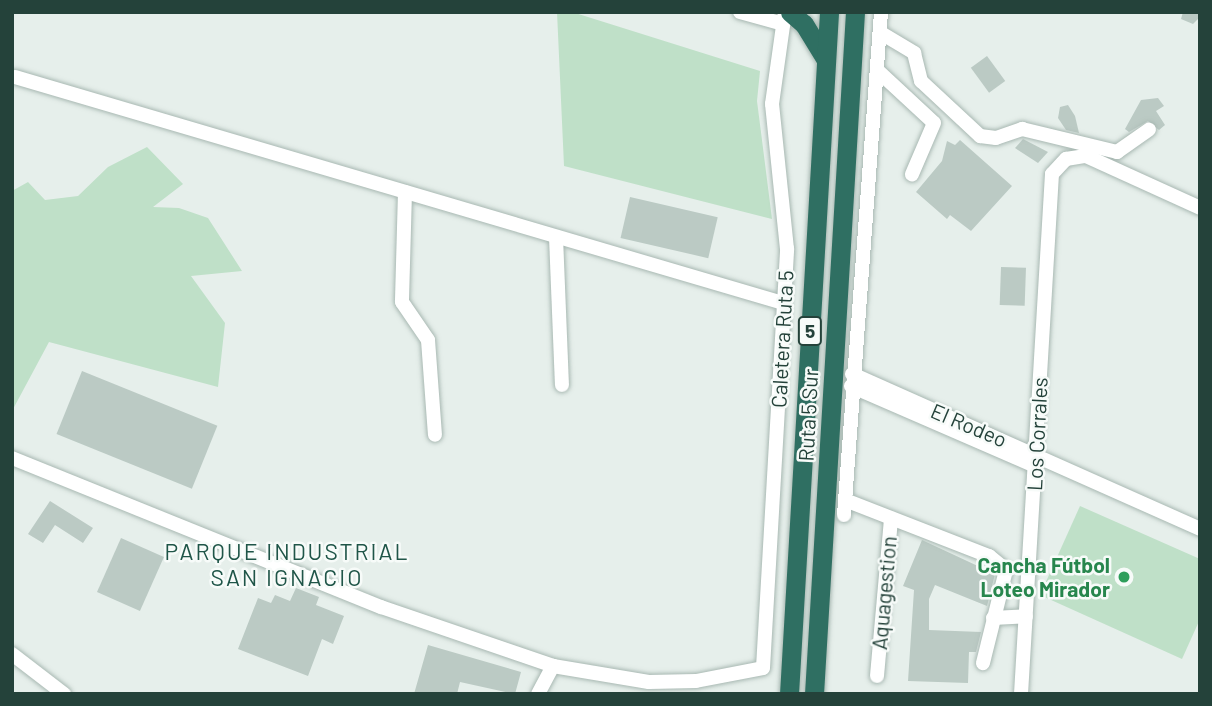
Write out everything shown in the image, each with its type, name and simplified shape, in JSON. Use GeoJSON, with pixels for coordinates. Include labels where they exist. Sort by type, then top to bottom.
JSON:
{"type":"FeatureCollection","features":[{"type":"Feature","properties":{"kind":"highway","name":"Ruta 5 Sur"},"geometry":{"type":"LineString","coordinates":[[789,694],[829,12]]}},
{"type":"Feature","properties":{"kind":"highway","name":"Ruta 5 Sur"},"geometry":{"type":"LineString","coordinates":[[814,694],[855,12]]}},
{"type":"Feature","properties":{"kind":"highway"},"geometry":{"type":"LineString","coordinates":[[786,16],[804,24],[826,60]]}},
{"type":"Feature","properties":{"kind":"street"},"geometry":{"type":"LineString","coordinates":[[742,12],[786,16]]}},
{"type":"Feature","properties":{"kind":"street"},"geometry":{"type":"LineString","coordinates":[[852,380],[881,12]]}},
{"type":"Feature","properties":{"kind":"street","name":"Caletera Ruta 5"},"geometry":{"type":"LineString","coordinates":[[553,666],[649,682],[707,680],[764,668],[786,224],[772,104],[786,16]]}},
{"type":"Feature","properties":{"kind":"street"},"geometry":{"type":"LineString","coordinates":[[881,33],[914,53],[921,80],[980,136],[996,138],[1022,129],[1117,152],[1149,130]]}},
{"type":"Feature","properties":{"kind":"street"},"geometry":{"type":"LineString","coordinates":[[878,71],[934,123],[912,174]]}},
{"type":"Feature","properties":{"kind":"street"},"geometry":{"type":"LineString","coordinates":[[15,77],[783,303]]}},
{"type":"Feature","properties":{"kind":"street","name":"Los Corrales"},"geometry":{"type":"LineString","coordinates":[[1021,694],[1052,174],[1066,159],[1086,156],[1200,208]]}},
{"type":"Feature","properties":{"kind":"street"},"geometry":{"type":"LineString","coordinates":[[405,192],[402,302],[428,340],[435,435]]}},
{"type":"Feature","properties":{"kind":"street"},"geometry":{"type":"LineString","coordinates":[[556,237],[562,385]]}},
{"type":"Feature","properties":{"kind":"street","name":"El Rodeo"},"geometry":{"type":"LineString","coordinates":[[852,380],[1200,529]]}},
{"type":"Feature","properties":{"kind":"street","name":"Aquagestion"},"geometry":{"type":"LineString","coordinates":[[852,380],[845,507],[891,519],[877,676]]}},
{"type":"Feature","properties":{"kind":"street"},"geometry":{"type":"LineString","coordinates":[[12,458],[381,607],[553,666],[538,694]]}},
{"type":"Feature","properties":{"kind":"street"},"geometry":{"type":"LineString","coordinates":[[891,519],[920,527],[998,562],[1007,577],[993,618],[983,663]]}},
{"type":"Feature","properties":{"kind":"street"},"geometry":{"type":"LineString","coordinates":[[993,618],[1026,616]]}},
{"type":"Feature","properties":{"kind":"street"},"geometry":{"type":"LineString","coordinates":[[12,654],[64,694]]}},
{"type":"Feature","properties":{"kind":"green space"},"geometry":{"type":"Polygon","coordinates":[[[557,12],[572,12],[760,71],[757,101],[772,219],[564,166],[557,12]]]}},
{"type":"Feature","properties":{"kind":"green space"},"geometry":{"type":"Polygon","coordinates":[[[147,147],[183,184],[153,207],[179,208],[208,218],[242,271],[191,276],[225,323],[218,387],[49,342],[12,411],[12,191],[28,182],[45,200],[78,196],[108,167],[147,147]]]}},
{"type":"Feature","properties":{"kind":"green space","name":"Cancha Fútbol Loteo Mirador"},"geometry":{"type":"Polygon","coordinates":[[[1080,506],[1200,559],[1200,619],[1182,659],[1040,595],[1080,506]]]}},
{"type":"Feature","properties":{"kind":"building"},"geometry":{"type":"Polygon","coordinates":[[[1183,12],[1200,12],[1200,17],[1193,24],[1181,19],[1183,12]]]}},
{"type":"Feature","properties":{"kind":"building"},"geometry":{"type":"Polygon","coordinates":[[[987,56],[1005,81],[989,93],[971,68],[987,56]]]}},
{"type":"Feature","properties":{"kind":"building"},"geometry":{"type":"Polygon","coordinates":[[[1158,98],[1164,106],[1156,111],[1165,125],[1159,130],[1148,121],[1129,132],[1125,129],[1141,100],[1158,98]]]}},
{"type":"Feature","properties":{"kind":"building"},"geometry":{"type":"Polygon","coordinates":[[[1068,105],[1075,116],[1079,133],[1066,130],[1058,118],[1060,107],[1068,105]]]}},
{"type":"Feature","properties":{"kind":"building"},"geometry":{"type":"Polygon","coordinates":[[[1023,139],[1048,152],[1038,163],[1015,148],[1023,139]]]}},
{"type":"Feature","properties":{"kind":"building"},"geometry":{"type":"Polygon","coordinates":[[[960,140],[1012,186],[971,231],[950,215],[947,219],[916,192],[942,161],[947,141],[955,145],[960,140]]]}},
{"type":"Feature","properties":{"kind":"building"},"geometry":{"type":"Polygon","coordinates":[[[630,197],[718,217],[708,258],[621,238],[630,197]]]}},
{"type":"Feature","properties":{"kind":"building"},"geometry":{"type":"Polygon","coordinates":[[[1001,267],[1026,268],[1025,306],[1000,305],[1001,267]]]}},
{"type":"Feature","properties":{"kind":"building"},"geometry":{"type":"Polygon","coordinates":[[[82,371],[217,426],[192,489],[57,434],[82,371]]]}},
{"type":"Feature","properties":{"kind":"building"},"geometry":{"type":"Polygon","coordinates":[[[50,501],[93,528],[83,543],[55,525],[43,543],[28,534],[50,501]]]}},
{"type":"Feature","properties":{"kind":"building"},"geometry":{"type":"Polygon","coordinates":[[[121,538],[164,557],[140,611],[97,592],[121,538]]]}},
{"type":"Feature","properties":{"kind":"building"},"geometry":{"type":"Polygon","coordinates":[[[922,540],[995,574],[987,606],[935,585],[929,599],[929,630],[981,632],[976,652],[969,652],[968,683],[908,681],[914,590],[903,586],[922,540]]]}},
{"type":"Feature","properties":{"kind":"building"},"geometry":{"type":"Polygon","coordinates":[[[296,588],[319,597],[316,605],[344,616],[333,644],[322,639],[308,676],[238,649],[258,598],[271,603],[275,595],[290,601],[296,588]]]}},
{"type":"Feature","properties":{"kind":"building"},"geometry":{"type":"Polygon","coordinates":[[[428,645],[521,672],[515,694],[460,682],[457,694],[414,694],[428,645]]]}},
{"type":"Feature","properties":{"kind":"place","name":"Cancha Fútbol Loteo Mirador"},"geometry":{"type":"Point","coordinates":[1124,577]}},
{"type":"Feature","properties":{"kind":"district","name":"PARQUE INDUSTRIAL SAN IGNACIO"},"geometry":{"type":"Point","coordinates":[287,564]}}]}
